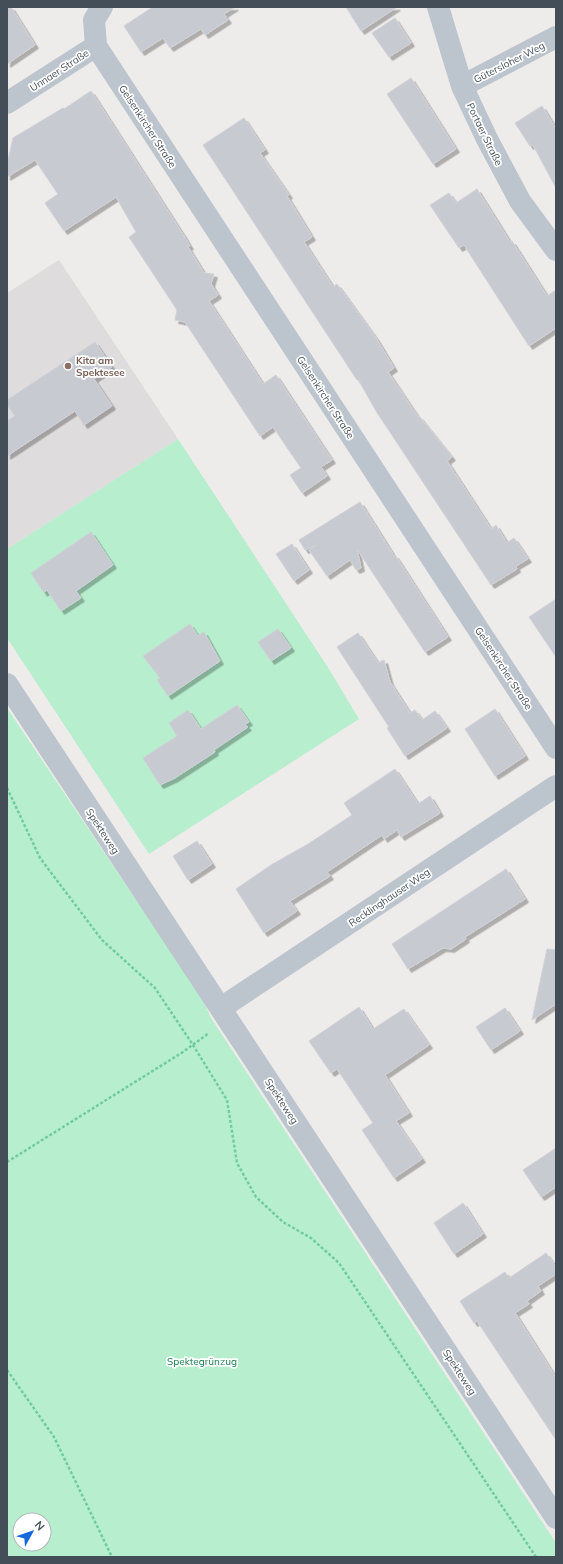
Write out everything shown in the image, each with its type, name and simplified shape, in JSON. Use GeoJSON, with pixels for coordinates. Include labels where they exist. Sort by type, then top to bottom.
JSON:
{"type":"FeatureCollection","features":[{"type":"Feature","properties":{"kind":"street","name":"Unnaer Straße"},"geometry":{"type":"LineString","coordinates":[[7,104],[96,46],[94,20],[102,7]]}},
{"type":"Feature","properties":{"kind":"street","name":"Portaer Straße"},"geometry":{"type":"LineString","coordinates":[[438,7],[462,86],[487,139],[520,201],[556,250]]}},
{"type":"Feature","properties":{"kind":"street","name":"Gütersloher Weg"},"geometry":{"type":"LineString","coordinates":[[462,86],[556,37]]}},
{"type":"Feature","properties":{"kind":"street","name":"Gelsenkircher Straße"},"geometry":{"type":"LineString","coordinates":[[96,46],[556,748]]}},
{"type":"Feature","properties":{"kind":"street","name":"Spekteweg"},"geometry":{"type":"LineString","coordinates":[[7,684],[556,1518]]}},
{"type":"Feature","properties":{"kind":"street","name":"Recklinghauser Weg"},"geometry":{"type":"LineString","coordinates":[[221,1008],[556,786]]}},
{"type":"Feature","properties":{"kind":"path"},"geometry":{"type":"LineString","coordinates":[[7,788],[40,858],[102,940],[155,988],[227,1100],[237,1163],[256,1197],[283,1222],[311,1238],[340,1263],[536,1557]]}},
{"type":"Feature","properties":{"kind":"path"},"geometry":{"type":"LineString","coordinates":[[7,1162],[193,1045]]}},
{"type":"Feature","properties":{"kind":"path"},"geometry":{"type":"LineString","coordinates":[[7,1370],[54,1437],[112,1557]]}},
{"type":"Feature","properties":{"kind":"shaded area","name":"Kita am Spektesee"},"geometry":{"type":"Polygon","coordinates":[[[59,260],[178,439],[7,549],[7,293],[59,260]]]}},
{"type":"Feature","properties":{"kind":"green space"},"geometry":{"type":"Polygon","coordinates":[[[178,439],[329,669],[359,719],[149,854],[7,638],[7,549],[178,439]]]}},
{"type":"Feature","properties":{"kind":"green space","name":"Spektegrünzug"},"geometry":{"type":"Polygon","coordinates":[[[7,708],[202,998],[211,1018],[556,1543],[556,1557],[7,1557],[7,708]]]}},
{"type":"Feature","properties":{"kind":"building"},"geometry":{"type":"Polygon","coordinates":[[[7,7],[11,7],[35,45],[7,64],[7,7]]]}},
{"type":"Feature","properties":{"kind":"building"},"geometry":{"type":"Polygon","coordinates":[[[153,7],[235,7],[224,14],[228,20],[205,35],[201,29],[170,48],[163,38],[141,52],[124,26],[153,7]]]}},
{"type":"Feature","properties":{"kind":"building"},"geometry":{"type":"Polygon","coordinates":[[[346,7],[397,7],[361,31],[346,7]]]}},
{"type":"Feature","properties":{"kind":"building"},"geometry":{"type":"Polygon","coordinates":[[[395,18],[411,43],[389,57],[372,33],[395,18]]]}},
{"type":"Feature","properties":{"kind":"building"},"geometry":{"type":"Polygon","coordinates":[[[411,78],[456,149],[433,164],[387,94],[411,78]]]}},
{"type":"Feature","properties":{"kind":"building"},"geometry":{"type":"Polygon","coordinates":[[[91,91],[184,236],[190,246],[188,247],[204,273],[214,274],[211,284],[218,295],[209,301],[263,384],[276,375],[332,460],[321,467],[327,476],[302,493],[290,475],[301,468],[273,427],[260,436],[185,322],[175,320],[177,310],[129,237],[136,232],[116,197],[64,231],[45,203],[58,194],[35,160],[7,177],[7,165],[13,138],[63,108],[64,109],[91,91]]]}},
{"type":"Feature","properties":{"kind":"building"},"geometry":{"type":"Polygon","coordinates":[[[542,106],[556,129],[556,188],[533,145],[530,146],[515,123],[542,106]]]}},
{"type":"Feature","properties":{"kind":"building"},"geometry":{"type":"Polygon","coordinates":[[[244,118],[265,150],[260,153],[289,195],[287,196],[312,237],[304,242],[333,287],[337,284],[376,338],[394,368],[388,372],[418,417],[419,416],[452,457],[447,461],[491,529],[496,525],[507,543],[514,538],[528,559],[516,566],[517,569],[491,585],[376,411],[358,379],[357,380],[203,145],[244,118]]]}},
{"type":"Feature","properties":{"kind":"building"},"geometry":{"type":"Polygon","coordinates":[[[477,189],[510,242],[512,241],[547,296],[556,290],[556,328],[529,346],[464,245],[459,248],[430,205],[449,193],[456,203],[477,189]]]}},
{"type":"Feature","properties":{"kind":"building"},"geometry":{"type":"Polygon","coordinates":[[[95,342],[112,367],[94,379],[112,406],[84,425],[75,411],[7,456],[7,421],[15,416],[7,405],[7,400],[95,342]]]}},
{"type":"Feature","properties":{"kind":"building"},"geometry":{"type":"Polygon","coordinates":[[[360,502],[448,637],[425,652],[357,549],[361,568],[356,570],[350,560],[327,576],[309,550],[316,545],[305,550],[299,540],[360,502]]]}},
{"type":"Feature","properties":{"kind":"building"},"geometry":{"type":"Polygon","coordinates":[[[91,532],[113,565],[76,591],[81,598],[61,611],[47,590],[44,593],[31,573],[91,532]]]}},
{"type":"Feature","properties":{"kind":"building"},"geometry":{"type":"Polygon","coordinates":[[[292,544],[309,570],[294,581],[276,554],[292,544]]]}},
{"type":"Feature","properties":{"kind":"building"},"geometry":{"type":"Polygon","coordinates":[[[556,599],[556,657],[529,617],[556,599]]]}},
{"type":"Feature","properties":{"kind":"building"},"geometry":{"type":"Polygon","coordinates":[[[190,624],[198,636],[204,632],[220,661],[168,696],[157,680],[160,678],[143,656],[190,624]]]}},
{"type":"Feature","properties":{"kind":"building"},"geometry":{"type":"Polygon","coordinates":[[[278,629],[291,648],[271,661],[258,642],[278,629]]]}},
{"type":"Feature","properties":{"kind":"building"},"geometry":{"type":"Polygon","coordinates":[[[358,633],[378,663],[384,660],[390,682],[410,713],[415,710],[422,720],[435,711],[447,728],[405,756],[387,728],[389,727],[337,647],[358,633]]]}},
{"type":"Feature","properties":{"kind":"building"},"geometry":{"type":"Polygon","coordinates":[[[237,705],[249,722],[245,724],[248,727],[214,750],[215,752],[175,778],[160,785],[143,758],[177,736],[169,723],[188,710],[201,729],[237,705]]]}},
{"type":"Feature","properties":{"kind":"building"},"geometry":{"type":"Polygon","coordinates":[[[495,709],[525,756],[495,776],[465,729],[495,709]]]}},
{"type":"Feature","properties":{"kind":"building"},"geometry":{"type":"Polygon","coordinates":[[[395,769],[418,804],[430,796],[440,813],[401,837],[397,830],[384,839],[382,835],[327,872],[330,876],[290,901],[297,911],[264,933],[236,889],[271,865],[308,844],[352,815],[344,803],[395,769]]]}},
{"type":"Feature","properties":{"kind":"building"},"geometry":{"type":"Polygon","coordinates":[[[197,841],[212,864],[188,880],[173,856],[197,841]]]}},
{"type":"Feature","properties":{"kind":"building"},"geometry":{"type":"Polygon","coordinates":[[[506,869],[525,899],[465,937],[466,939],[451,949],[443,948],[408,969],[392,944],[506,869]]]}},
{"type":"Feature","properties":{"kind":"building"},"geometry":{"type":"Polygon","coordinates":[[[547,949],[556,950],[556,1004],[532,1020],[547,949]]]}},
{"type":"Feature","properties":{"kind":"building"},"geometry":{"type":"Polygon","coordinates":[[[359,1007],[373,1029],[404,1009],[429,1045],[385,1075],[409,1113],[396,1121],[422,1159],[394,1178],[362,1130],[373,1123],[337,1069],[331,1073],[309,1041],[359,1007]]]}},
{"type":"Feature","properties":{"kind":"building"},"geometry":{"type":"Polygon","coordinates":[[[505,1008],[520,1031],[491,1050],[476,1027],[505,1008]]]}},
{"type":"Feature","properties":{"kind":"building"},"geometry":{"type":"Polygon","coordinates":[[[556,1148],[556,1187],[541,1197],[523,1170],[556,1148]]]}},
{"type":"Feature","properties":{"kind":"building"},"geometry":{"type":"Polygon","coordinates":[[[463,1203],[483,1234],[454,1254],[434,1223],[463,1203]]]}},
{"type":"Feature","properties":{"kind":"building"},"geometry":{"type":"Polygon","coordinates":[[[546,1253],[556,1267],[556,1274],[538,1286],[541,1291],[527,1301],[529,1304],[515,1313],[556,1378],[556,1440],[477,1321],[474,1323],[460,1301],[505,1272],[509,1278],[546,1253]]]}},
{"type":"Feature","properties":{"kind":"place","name":"Kita am Spektesee"},"geometry":{"type":"Point","coordinates":[68,366]}}]}
